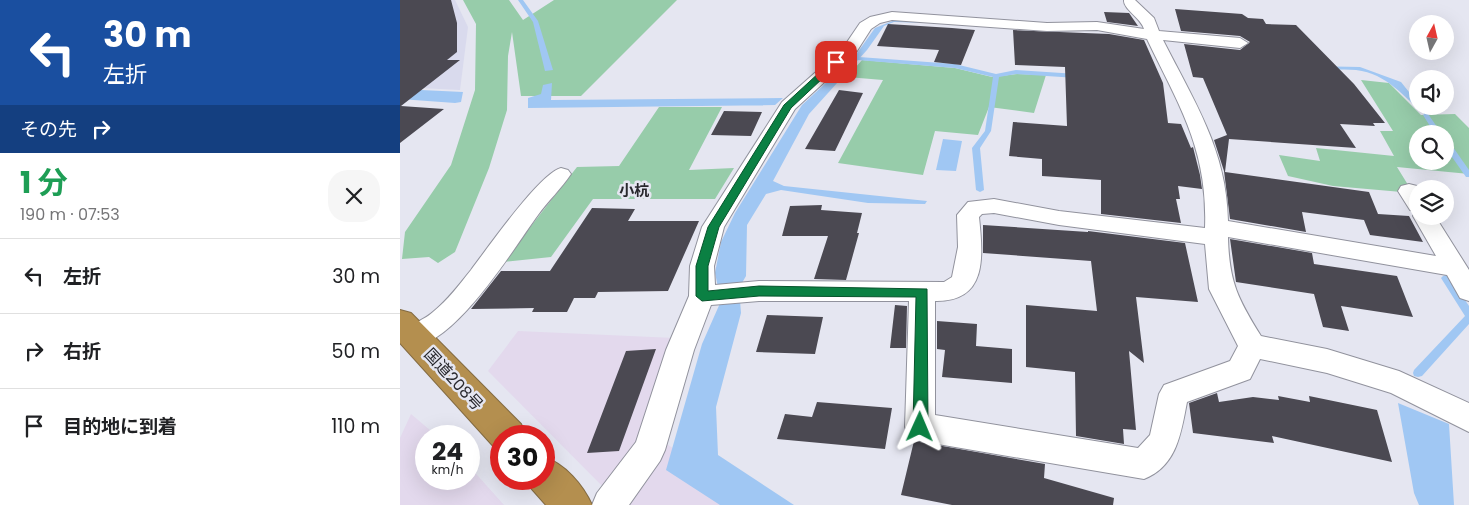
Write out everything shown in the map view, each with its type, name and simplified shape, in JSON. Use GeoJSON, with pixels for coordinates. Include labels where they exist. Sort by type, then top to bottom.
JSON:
{"type":"FeatureCollection","features":[{"type":"Feature","properties":{"kind":"highway","name":"国道208号"},"geometry":{"type":"LineString","coordinates":[[407,330],[498,425]]}},
{"type":"Feature","properties":{"kind":"highway"},"geometry":{"type":"LineString","coordinates":[[555,486],[572,505]]}},
{"type":"Feature","properties":{"kind":"street"},"geometry":{"type":"LineString","coordinates":[[1129,2],[1149,21],[1153,35],[1202,136],[1215,182],[1216,232],[1222,289],[1252,346]]}},
{"type":"Feature","properties":{"kind":"street"},"geometry":{"type":"LineString","coordinates":[[609,505],[649,450],[680,350],[702,296],[702,266],[713,227],[788,106],[849,51],[865,26],[893,8],[1047,27],[1097,26],[1153,35],[1240,43]]}},
{"type":"Feature","properties":{"kind":"street"},"geometry":{"type":"LineString","coordinates":[[407,330],[441,321],[460,302],[540,198],[561,174]]}},
{"type":"Feature","properties":{"kind":"street"},"geometry":{"type":"LineString","coordinates":[[702,296],[759,291],[949,292],[964,282],[970,247],[968,215],[976,206],[994,206],[1060,218],[1216,232],[1455,268]]}},
{"type":"Feature","properties":{"kind":"street"},"geometry":{"type":"LineString","coordinates":[[1429,225],[1469,291]]}},
{"type":"Feature","properties":{"kind":"street"},"geometry":{"type":"LineString","coordinates":[[922,292],[920,427],[1144,464],[1164,442],[1174,394],[1240,370],[1252,346]]}},
{"type":"Feature","properties":{"kind":"street"},"geometry":{"type":"LineString","coordinates":[[1252,346],[1327,361],[1399,383],[1469,418]]}},
{"type":"Feature","properties":{"kind":"shaded area"},"geometry":{"type":"Polygon","coordinates":[[[400,0],[455,0],[468,27],[460,90],[400,87],[400,0]]]}},
{"type":"Feature","properties":{"kind":"shaded area"},"geometry":{"type":"Polygon","coordinates":[[[518,331],[675,338],[647,431],[759,505],[621,505],[555,439],[555,425],[542,425],[488,371],[518,331]]]}},
{"type":"Feature","properties":{"kind":"shaded area"},"geometry":{"type":"Polygon","coordinates":[[[411,414],[424,425],[415,425],[415,490],[480,490],[480,478],[504,505],[400,505],[400,438],[411,414]]]}},
{"type":"Feature","properties":{"kind":"green space"},"geometry":{"type":"Polygon","coordinates":[[[463,0],[509,0],[523,20],[554,0],[677,0],[581,96],[521,96],[512,32],[508,56],[507,110],[489,168],[455,252],[438,263],[429,257],[402,259],[405,232],[451,165],[475,90],[476,24],[463,0]]]}},
{"type":"Feature","properties":{"kind":"green space"},"geometry":{"type":"Polygon","coordinates":[[[862,60],[955,68],[992,77],[1017,74],[1046,75],[1034,113],[989,107],[978,135],[935,131],[923,175],[838,163],[883,80],[847,77],[862,60]]]}},
{"type":"Feature","properties":{"kind":"green space"},"geometry":{"type":"Polygon","coordinates":[[[1361,80],[1389,83],[1409,103],[1409,115],[1455,114],[1469,128],[1469,174],[1428,170],[1454,170],[1454,125],[1409,125],[1409,168],[1397,167],[1409,186],[1409,193],[1333,186],[1288,176],[1279,155],[1320,161],[1316,148],[1394,156],[1380,131],[1393,131],[1361,80]]]}},
{"type":"Feature","properties":{"kind":"green space"},"geometry":{"type":"Polygon","coordinates":[[[659,107],[722,107],[689,170],[734,168],[715,199],[593,199],[551,257],[503,262],[577,167],[619,166],[659,107]]]}},
{"type":"Feature","properties":{"kind":"water"},"geometry":{"type":"Polygon","coordinates":[[[518,0],[523,0],[538,21],[553,70],[545,71],[533,22],[518,0]]]}},
{"type":"Feature","properties":{"kind":"water"},"geometry":{"type":"Polygon","coordinates":[[[895,20],[966,24],[894,22],[884,26],[867,50],[809,114],[773,181],[784,186],[927,201],[925,204],[868,203],[781,190],[766,194],[747,225],[746,276],[739,288],[741,313],[716,407],[718,455],[794,505],[720,505],[666,470],[702,344],[721,301],[715,273],[721,242],[735,213],[802,105],[855,56],[875,28],[895,20]]]}},
{"type":"Feature","properties":{"kind":"water"},"geometry":{"type":"Polygon","coordinates":[[[1310,66],[1360,67],[1401,82],[1409,92],[1409,100],[1386,81],[1367,72],[1310,66]]]}},
{"type":"Feature","properties":{"kind":"water"},"geometry":{"type":"Polygon","coordinates":[[[552,83],[551,100],[783,98],[775,105],[528,108],[528,98],[541,94],[543,85],[552,83]]]}},
{"type":"Feature","properties":{"kind":"water"},"geometry":{"type":"Polygon","coordinates":[[[400,89],[463,92],[461,102],[455,103],[400,99],[400,89]]]}},
{"type":"Feature","properties":{"kind":"water"},"geometry":{"type":"Polygon","coordinates":[[[943,139],[962,141],[956,171],[936,170],[943,139]]]}},
{"type":"Feature","properties":{"kind":"water"},"geometry":{"type":"Polygon","coordinates":[[[1398,403],[1449,424],[1454,505],[1419,505],[1414,493],[1398,403]]]}},
{"type":"Feature","properties":{"kind":"building"},"geometry":{"type":"Polygon","coordinates":[[[400,0],[451,0],[457,23],[457,52],[447,60],[460,60],[401,106],[444,109],[400,143],[400,0]]]}},
{"type":"Feature","properties":{"kind":"building"},"geometry":{"type":"Polygon","coordinates":[[[1175,9],[1242,14],[1248,18],[1263,19],[1266,24],[1296,25],[1354,84],[1385,123],[1373,123],[1375,126],[1340,124],[1356,148],[1229,139],[1225,172],[1369,192],[1378,214],[1409,216],[1409,225],[1414,225],[1423,242],[1370,235],[1364,220],[1302,212],[1306,232],[1230,219],[1224,171],[1214,140],[1227,135],[1203,78],[1193,77],[1184,44],[1240,50],[1250,42],[1240,36],[1181,31],[1175,9]]]}},
{"type":"Feature","properties":{"kind":"building"},"geometry":{"type":"Polygon","coordinates":[[[1104,12],[1129,13],[1138,26],[1107,22],[1104,12]]]}},
{"type":"Feature","properties":{"kind":"building"},"geometry":{"type":"Polygon","coordinates":[[[888,24],[975,30],[961,65],[934,62],[939,50],[877,46],[888,24]]]}},
{"type":"Feature","properties":{"kind":"building"},"geometry":{"type":"Polygon","coordinates":[[[1013,30],[1109,34],[1144,40],[1163,83],[1168,123],[1181,124],[1191,148],[1193,147],[1200,175],[1202,189],[1178,186],[1180,199],[1176,199],[1181,223],[1101,214],[1101,180],[1042,176],[1042,159],[1009,156],[1013,122],[1067,126],[1065,67],[1015,65],[1013,30]]]}},
{"type":"Feature","properties":{"kind":"building"},"geometry":{"type":"Polygon","coordinates":[[[839,90],[863,93],[835,151],[805,149],[839,90]]]}},
{"type":"Feature","properties":{"kind":"building"},"geometry":{"type":"Polygon","coordinates":[[[724,111],[762,112],[751,136],[711,135],[724,111]]]}},
{"type":"Feature","properties":{"kind":"building"},"geometry":{"type":"Polygon","coordinates":[[[822,205],[821,210],[862,213],[857,233],[859,233],[846,280],[814,279],[828,236],[782,236],[790,206],[822,205]]]}},
{"type":"Feature","properties":{"kind":"building"},"geometry":{"type":"Polygon","coordinates":[[[592,208],[635,209],[628,221],[699,221],[668,291],[598,292],[595,298],[574,298],[567,312],[532,312],[534,308],[471,309],[501,271],[550,271],[592,208]]]}},
{"type":"Feature","properties":{"kind":"building"},"geometry":{"type":"Polygon","coordinates":[[[983,225],[1088,231],[1185,243],[1198,302],[1136,297],[1144,363],[1129,351],[1136,430],[1123,429],[1124,444],[1076,436],[1075,372],[1026,367],[1026,305],[1097,311],[1091,261],[983,253],[983,225]]]}},
{"type":"Feature","properties":{"kind":"building"},"geometry":{"type":"Polygon","coordinates":[[[1230,239],[1312,253],[1314,264],[1397,276],[1413,317],[1341,306],[1349,331],[1323,327],[1314,294],[1236,282],[1230,239]]]}},
{"type":"Feature","properties":{"kind":"building"},"geometry":{"type":"Polygon","coordinates":[[[895,305],[907,306],[906,348],[890,348],[895,305]]]}},
{"type":"Feature","properties":{"kind":"building"},"geometry":{"type":"Polygon","coordinates":[[[767,315],[823,317],[815,354],[756,352],[767,315]]]}},
{"type":"Feature","properties":{"kind":"building"},"geometry":{"type":"Polygon","coordinates":[[[937,321],[977,324],[976,346],[1012,349],[1012,383],[942,377],[945,350],[937,349],[937,321]]]}},
{"type":"Feature","properties":{"kind":"building"},"geometry":{"type":"Polygon","coordinates":[[[656,349],[619,451],[587,453],[626,351],[656,349]]]}},
{"type":"Feature","properties":{"kind":"building"},"geometry":{"type":"Polygon","coordinates":[[[1217,393],[1219,402],[1253,397],[1279,400],[1278,396],[1310,402],[1309,396],[1377,410],[1392,462],[1272,436],[1274,443],[1193,433],[1189,403],[1217,393]]]}},
{"type":"Feature","properties":{"kind":"building"},"geometry":{"type":"Polygon","coordinates":[[[817,402],[892,408],[885,449],[777,439],[785,414],[812,417],[817,402]]]}},
{"type":"Feature","properties":{"kind":"building"},"geometry":{"type":"Polygon","coordinates":[[[914,441],[1045,464],[1044,478],[1114,498],[1113,505],[952,505],[901,495],[914,441]]]}},
{"type":"Feature","properties":{"kind":"waterway"},"geometry":{"type":"LineString","coordinates":[[859,59],[955,66],[996,76]]}},
{"type":"Feature","properties":{"kind":"waterway"},"geometry":{"type":"LineString","coordinates":[[996,76],[1016,72],[1077,76]]}},
{"type":"Feature","properties":{"kind":"waterway"},"geometry":{"type":"LineString","coordinates":[[980,190],[976,148],[988,131],[996,76]]}},
{"type":"Feature","properties":{"kind":"waterway"},"geometry":{"type":"LineString","coordinates":[[1426,115],[1433,125]]}},
{"type":"Feature","properties":{"kind":"waterway"},"geometry":{"type":"LineString","coordinates":[[1454,154],[1469,175]]}},
{"type":"Feature","properties":{"kind":"waterway"},"geometry":{"type":"LineString","coordinates":[[1446,278],[1469,314]]}},
{"type":"Feature","properties":{"kind":"waterway"},"geometry":{"type":"LineString","coordinates":[[1418,373],[1469,318]]}},
{"type":"Feature","properties":{"kind":"district","name":"小杭"},"geometry":{"type":"Point","coordinates":[634,191]}},
{"type":"Feature","properties":{"kind":"route"},"geometry":{"type":"LineString","coordinates":[[836,62],[788,106],[713,227],[702,266],[702,296],[759,291],[922,292],[920,427]]}}]}
